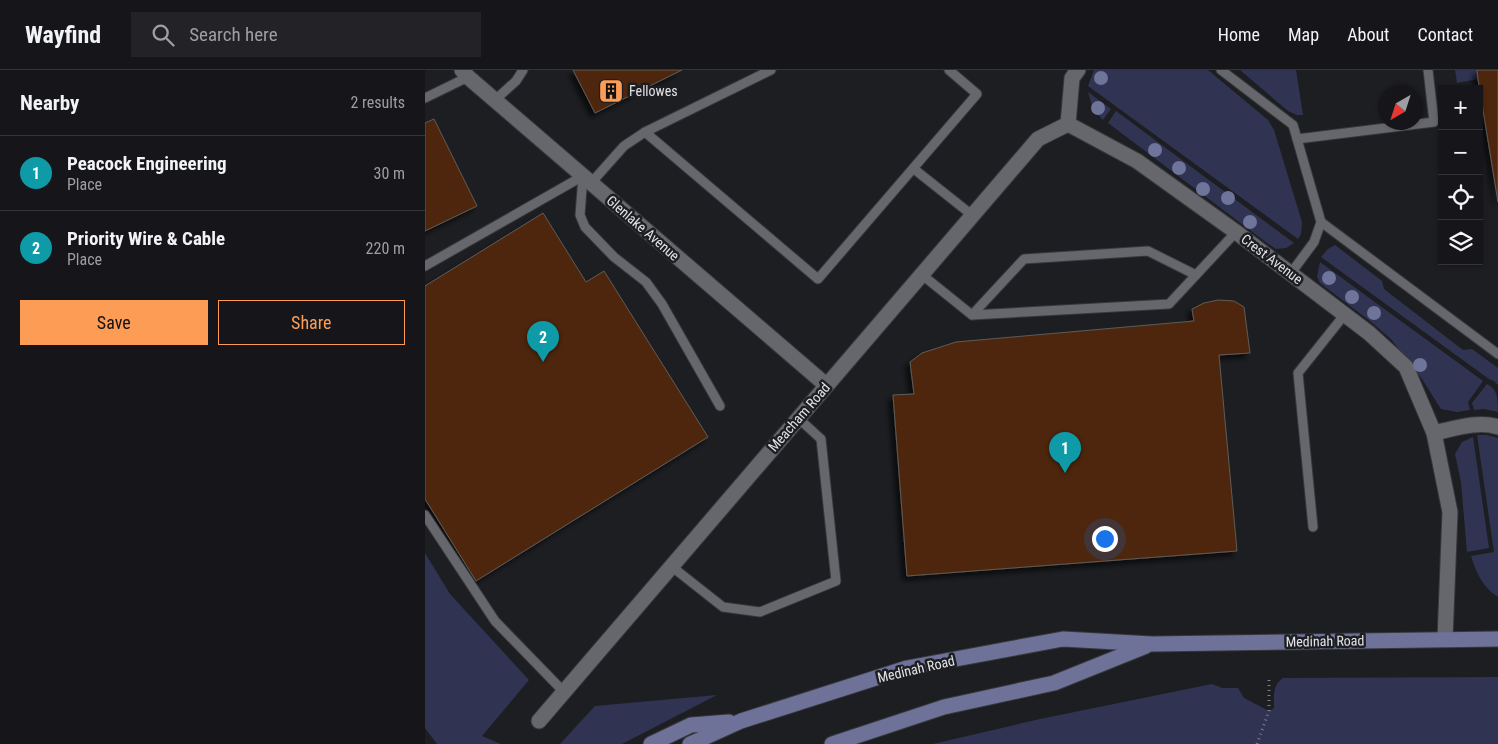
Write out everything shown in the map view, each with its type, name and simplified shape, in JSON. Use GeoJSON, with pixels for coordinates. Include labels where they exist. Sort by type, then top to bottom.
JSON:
{"type":"FeatureCollection","features":[{"type":"Feature","properties":{"kind":"main road","name":"Medinah Road"},"geometry":{"type":"LineString","coordinates":[[690,744],[741,721],[907,668],[1063,639],[1152,644],[1498,639]]}},
{"type":"Feature","properties":{"kind":"main road","name":"Medinah Road"},"geometry":{"type":"LineString","coordinates":[[832,744],[944,707],[1054,683],[1152,644]]}},
{"type":"Feature","properties":{"kind":"main road"},"geometry":{"type":"LineString","coordinates":[[651,744],[691,725],[741,721]]}},
{"type":"Feature","properties":{"kind":"street"},"geometry":{"type":"LineString","coordinates":[[1068,124],[1073,78],[1078,70]]}},
{"type":"Feature","properties":{"kind":"street","name":"Glenlake Avenue"},"geometry":{"type":"LineString","coordinates":[[465,74],[826,385]]}},
{"type":"Feature","properties":{"kind":"street","name":"Meacham Road"},"geometry":{"type":"LineString","coordinates":[[539,721],[1038,139],[1068,124]]}},
{"type":"Feature","properties":{"kind":"street","name":"Crest Avenue"},"geometry":{"type":"LineString","coordinates":[[1068,124],[1137,161],[1236,232],[1369,332],[1406,367],[1434,433],[1450,512],[1445,639]]}},
{"type":"Feature","properties":{"kind":"street"},"geometry":{"type":"LineString","coordinates":[[1434,433],[1474,425],[1493,425],[1498,427]]}},
{"type":"Feature","properties":{"kind":"lane"},"geometry":{"type":"LineString","coordinates":[[495,100],[516,81],[523,70]]}},
{"type":"Feature","properties":{"kind":"lane"},"geometry":{"type":"LineString","coordinates":[[425,266],[587,180],[624,146],[645,132],[771,70]]}},
{"type":"Feature","properties":{"kind":"lane"},"geometry":{"type":"LineString","coordinates":[[645,132],[818,280],[977,94],[949,70]]}},
{"type":"Feature","properties":{"kind":"lane"},"geometry":{"type":"LineString","coordinates":[[1221,70],[1293,125],[1321,222],[1314,242],[1291,273]]}},
{"type":"Feature","properties":{"kind":"lane"},"geometry":{"type":"LineString","coordinates":[[1297,139],[1435,122],[1428,70]]}},
{"type":"Feature","properties":{"kind":"lane"},"geometry":{"type":"LineString","coordinates":[[425,98],[465,74]]}},
{"type":"Feature","properties":{"kind":"lane"},"geometry":{"type":"LineString","coordinates":[[914,169],[972,215]]}},
{"type":"Feature","properties":{"kind":"lane"},"geometry":{"type":"LineString","coordinates":[[587,180],[580,215],[585,227],[613,258],[646,282],[662,304],[720,406]]}},
{"type":"Feature","properties":{"kind":"lane"},"geometry":{"type":"LineString","coordinates":[[1321,222],[1498,354]]}},
{"type":"Feature","properties":{"kind":"lane"},"geometry":{"type":"LineString","coordinates":[[921,274],[972,314],[1169,304],[1236,232]]}},
{"type":"Feature","properties":{"kind":"lane"},"geometry":{"type":"LineString","coordinates":[[972,314],[1024,259],[1149,251],[1195,275]]}},
{"type":"Feature","properties":{"kind":"lane"},"geometry":{"type":"LineString","coordinates":[[1313,527],[1298,373],[1345,314]]}},
{"type":"Feature","properties":{"kind":"lane"},"geometry":{"type":"LineString","coordinates":[[671,566],[723,606],[760,612],[836,582],[821,439],[798,418]]}},
{"type":"Feature","properties":{"kind":"lane"},"geometry":{"type":"LineString","coordinates":[[425,515],[495,621],[563,692]]}},
{"type":"Feature","properties":{"kind":"path"},"geometry":{"type":"LineString","coordinates":[[1257,744],[1269,711],[1269,677]]}},
{"type":"Feature","properties":{"kind":"shaded area"},"geometry":{"type":"Polygon","coordinates":[[[1094,70],[1208,70],[1268,120],[1274,130],[1302,222],[1301,234],[1298,239],[1088,86],[1094,70]]]}},
{"type":"Feature","properties":{"kind":"shaded area"},"geometry":{"type":"Polygon","coordinates":[[[1240,70],[1296,70],[1303,115],[1297,115],[1288,111],[1240,70]]]}},
{"type":"Feature","properties":{"kind":"shaded area"},"geometry":{"type":"Polygon","coordinates":[[[1455,70],[1477,70],[1478,79],[1457,83],[1455,70]]]}},
{"type":"Feature","properties":{"kind":"shaded area"},"geometry":{"type":"Polygon","coordinates":[[[1088,92],[1111,109],[1103,120],[1093,109],[1088,92]]]}},
{"type":"Feature","properties":{"kind":"shaded area"},"geometry":{"type":"Polygon","coordinates":[[[1116,111],[1294,243],[1286,248],[1276,249],[1267,243],[1108,123],[1116,111]]]}},
{"type":"Feature","properties":{"kind":"shaded area"},"geometry":{"type":"Polygon","coordinates":[[[1335,245],[1382,281],[1384,289],[1463,350],[1472,349],[1498,368],[1498,385],[1321,257],[1328,249],[1335,245]]]}},
{"type":"Feature","properties":{"kind":"shaded area"},"geometry":{"type":"Polygon","coordinates":[[[1320,262],[1483,381],[1468,402],[1470,410],[1457,412],[1441,409],[1422,379],[1391,339],[1320,283],[1317,277],[1320,262]]]}},
{"type":"Feature","properties":{"kind":"shaded area"},"geometry":{"type":"Polygon","coordinates":[[[1487,384],[1495,392],[1498,412],[1484,409],[1474,410],[1472,403],[1487,384]]]}},
{"type":"Feature","properties":{"kind":"shaded area"},"geometry":{"type":"Polygon","coordinates":[[[1477,435],[1498,438],[1498,597],[1488,589],[1481,579],[1471,556],[1494,552],[1477,435]]]}},
{"type":"Feature","properties":{"kind":"shaded area"},"geometry":{"type":"Polygon","coordinates":[[[1473,437],[1489,548],[1467,552],[1461,482],[1455,454],[1462,442],[1473,437]]]}},
{"type":"Feature","properties":{"kind":"shaded area"},"geometry":{"type":"Polygon","coordinates":[[[425,553],[450,594],[529,680],[482,736],[501,744],[437,744],[425,728],[425,553]]]}},
{"type":"Feature","properties":{"kind":"shaded area"},"geometry":{"type":"Polygon","coordinates":[[[1498,677],[1498,744],[933,744],[1040,719],[1212,684],[1222,688],[1238,688],[1244,698],[1269,711],[1274,708],[1275,688],[1283,678],[1498,677]]]}},
{"type":"Feature","properties":{"kind":"shaded area"},"geometry":{"type":"Polygon","coordinates":[[[717,695],[622,744],[560,744],[595,706],[717,695]]]}},
{"type":"Feature","properties":{"kind":"building","name":"Fellowes"},"geometry":{"type":"Polygon","coordinates":[[[573,70],[682,70],[595,113],[573,70]]]}},
{"type":"Feature","properties":{"kind":"building"},"geometry":{"type":"Polygon","coordinates":[[[1477,70],[1498,70],[1498,202],[1483,110],[1483,85],[1479,85],[1477,70]]]}},
{"type":"Feature","properties":{"kind":"building"},"geometry":{"type":"Polygon","coordinates":[[[434,119],[477,206],[425,231],[425,123],[434,119]]]}},
{"type":"Feature","properties":{"kind":"building"},"geometry":{"type":"Polygon","coordinates":[[[543,213],[586,282],[604,271],[708,437],[476,581],[425,499],[425,286],[543,213]]]}},
{"type":"Feature","properties":{"kind":"building"},"geometry":{"type":"Polygon","coordinates":[[[1218,300],[1234,301],[1244,307],[1250,353],[1219,355],[1237,551],[907,576],[893,395],[914,394],[910,362],[922,353],[956,342],[1194,321],[1192,309],[1204,303],[1218,300]]]}},
{"type":"Feature","properties":{"kind":"place","name":"Fellowes"},"geometry":{"type":"Point","coordinates":[611,91]}},
{"type":"Feature","properties":{"kind":"place","name":"Priority Wire & Cable"},"geometry":{"type":"Point","coordinates":[543,362]}},
{"type":"Feature","properties":{"kind":"place","name":"Peacock Engineering"},"geometry":{"type":"Point","coordinates":[1065,473]}}]}
